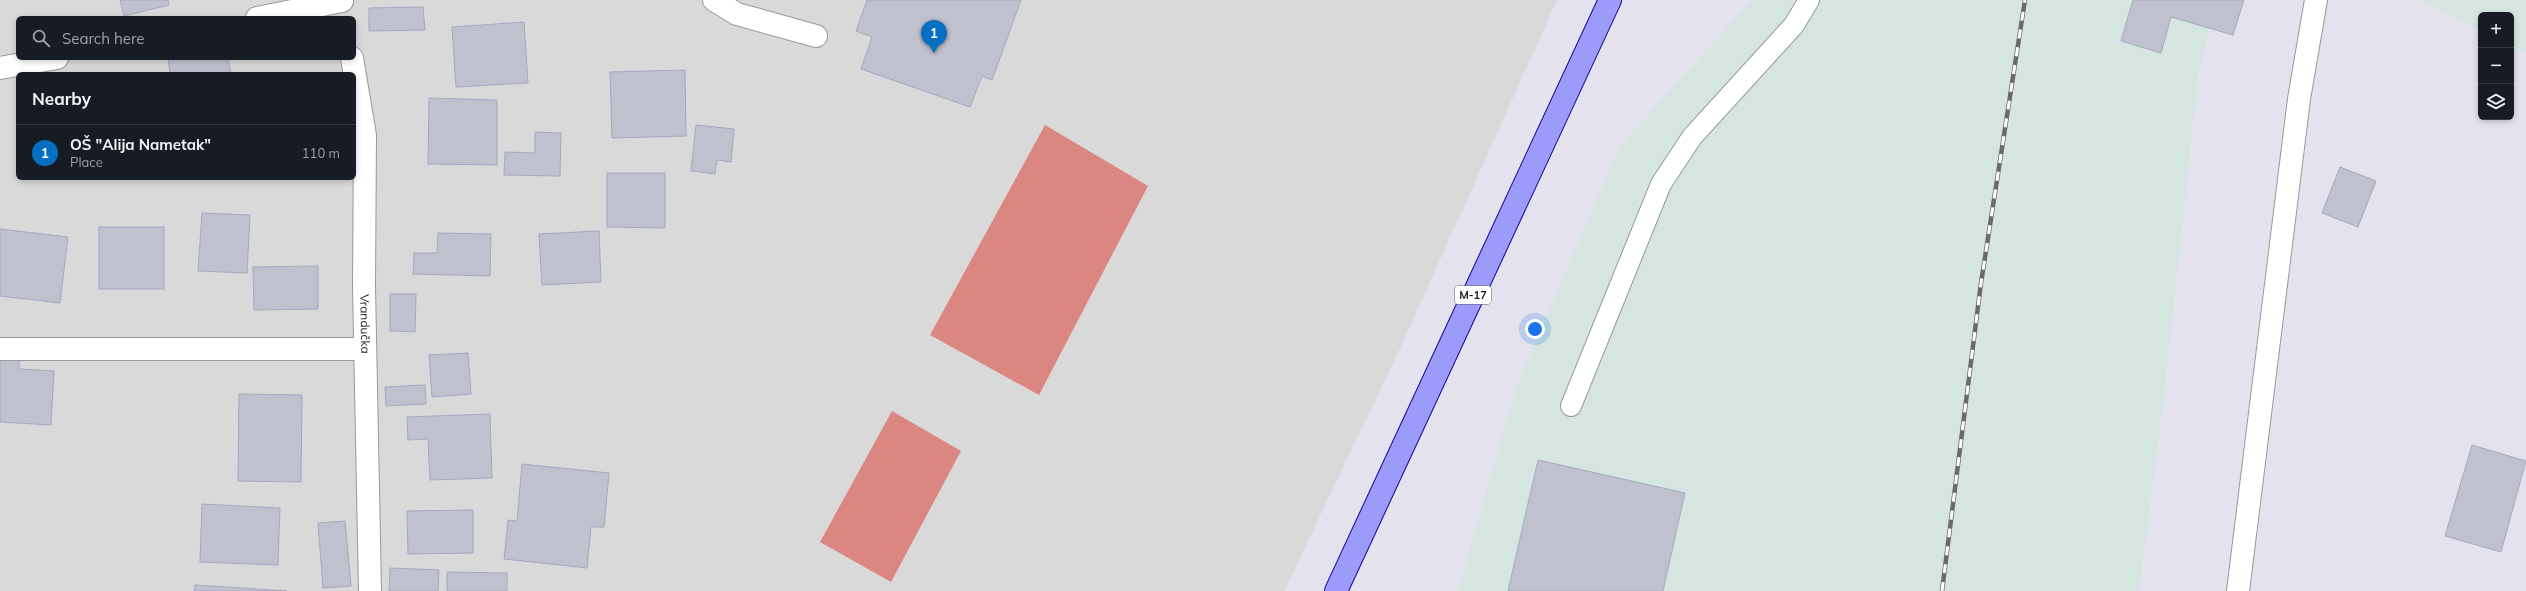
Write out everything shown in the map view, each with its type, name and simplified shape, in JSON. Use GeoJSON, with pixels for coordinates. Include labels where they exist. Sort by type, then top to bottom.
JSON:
{"type":"FeatureCollection","features":[{"type":"Feature","properties":{"kind":"main road","name":"M-17"},"geometry":{"type":"LineString","coordinates":[[1336,591],[1610,0]]}},
{"type":"Feature","properties":{"kind":"street"},"geometry":{"type":"LineString","coordinates":[[714,0],[737,14],[816,36]]}},
{"type":"Feature","properties":{"kind":"street"},"geometry":{"type":"LineString","coordinates":[[2238,591],[2299,99],[2316,0]]}},
{"type":"Feature","properties":{"kind":"street"},"geometry":{"type":"LineString","coordinates":[[271,16],[343,6]]}},
{"type":"Feature","properties":{"kind":"street"},"geometry":{"type":"LineString","coordinates":[[0,68],[46,60]]}},
{"type":"Feature","properties":{"kind":"street","name":"Vrandučka"},"geometry":{"type":"LineString","coordinates":[[352,60],[355,72]]}},
{"type":"Feature","properties":{"kind":"street","name":"Vrandučka"},"geometry":{"type":"LineString","coordinates":[[356,80],[366,135],[365,349],[370,591]]}},
{"type":"Feature","properties":{"kind":"street"},"geometry":{"type":"LineString","coordinates":[[0,349],[365,349]]}},
{"type":"Feature","properties":{"kind":"lane"},"geometry":{"type":"LineString","coordinates":[[1571,406],[1661,184],[1692,137],[1794,25],[1809,0]]}},
{"type":"Feature","properties":{"kind":"shaded area"},"geometry":{"type":"Polygon","coordinates":[[[0,0],[1557,0],[1402,344],[1284,591],[0,591],[0,0]]]}},
{"type":"Feature","properties":{"kind":"shaded area"},"geometry":{"type":"Polygon","coordinates":[[[1752,0],[2216,0],[2198,77],[2163,404],[2139,591],[1458,591],[1517,385],[1621,145],[1752,0]]]}},
{"type":"Feature","properties":{"kind":"shaded area"},"geometry":{"type":"Polygon","coordinates":[[[2420,0],[2526,0],[2526,52],[2514,46],[2514,12],[2478,12],[2478,29],[2420,0]]]}},
{"type":"Feature","properties":{"kind":"shaded area"},"geometry":{"type":"Polygon","coordinates":[[[1045,125],[1148,186],[1039,395],[930,335],[1045,125]]]}},
{"type":"Feature","properties":{"kind":"shaded area"},"geometry":{"type":"Polygon","coordinates":[[[892,411],[961,451],[891,582],[820,542],[892,411]]]}},
{"type":"Feature","properties":{"kind":"building"},"geometry":{"type":"Polygon","coordinates":[[[120,0],[168,0],[169,5],[124,16],[120,0]]]}},
{"type":"Feature","properties":{"kind":"building"},"geometry":{"type":"Polygon","coordinates":[[[867,0],[1021,0],[992,80],[982,76],[970,107],[861,69],[872,37],[856,31],[867,0]]]}},
{"type":"Feature","properties":{"kind":"building"},"geometry":{"type":"Polygon","coordinates":[[[2133,0],[2244,0],[2233,35],[2171,17],[2161,53],[2121,41],[2133,0]]]}},
{"type":"Feature","properties":{"kind":"building"},"geometry":{"type":"Polygon","coordinates":[[[423,7],[425,30],[369,31],[369,8],[423,7]]]}},
{"type":"Feature","properties":{"kind":"building"},"geometry":{"type":"Polygon","coordinates":[[[524,22],[528,83],[456,87],[452,27],[524,22]]]}},
{"type":"Feature","properties":{"kind":"building"},"geometry":{"type":"Polygon","coordinates":[[[168,60],[228,60],[231,72],[170,72],[168,60]]]}},
{"type":"Feature","properties":{"kind":"building"},"geometry":{"type":"Polygon","coordinates":[[[685,70],[686,136],[612,138],[610,72],[685,70]]]}},
{"type":"Feature","properties":{"kind":"building"},"geometry":{"type":"Polygon","coordinates":[[[429,98],[497,100],[497,165],[428,164],[429,98]]]}},
{"type":"Feature","properties":{"kind":"building"},"geometry":{"type":"Polygon","coordinates":[[[696,125],[734,129],[731,162],[717,160],[715,174],[691,171],[696,125]]]}},
{"type":"Feature","properties":{"kind":"building"},"geometry":{"type":"Polygon","coordinates":[[[535,132],[561,133],[560,176],[504,175],[505,152],[535,153],[535,132]]]}},
{"type":"Feature","properties":{"kind":"building"},"geometry":{"type":"Polygon","coordinates":[[[2340,167],[2376,181],[2358,227],[2322,213],[2340,167]]]}},
{"type":"Feature","properties":{"kind":"building"},"geometry":{"type":"Polygon","coordinates":[[[607,173],[665,173],[665,228],[607,227],[607,173]]]}},
{"type":"Feature","properties":{"kind":"building"},"geometry":{"type":"Polygon","coordinates":[[[202,213],[250,215],[247,273],[198,271],[202,213]]]}},
{"type":"Feature","properties":{"kind":"building"},"geometry":{"type":"Polygon","coordinates":[[[99,227],[164,227],[164,289],[99,289],[99,227]]]}},
{"type":"Feature","properties":{"kind":"building"},"geometry":{"type":"Polygon","coordinates":[[[0,229],[68,237],[60,303],[0,296],[0,229]]]}},
{"type":"Feature","properties":{"kind":"building"},"geometry":{"type":"Polygon","coordinates":[[[599,231],[601,282],[542,285],[539,234],[599,231]]]}},
{"type":"Feature","properties":{"kind":"building"},"geometry":{"type":"Polygon","coordinates":[[[438,233],[491,234],[490,276],[413,274],[414,253],[437,253],[438,233]]]}},
{"type":"Feature","properties":{"kind":"building"},"geometry":{"type":"Polygon","coordinates":[[[318,266],[318,309],[254,310],[253,267],[318,266]]]}},
{"type":"Feature","properties":{"kind":"building"},"geometry":{"type":"Polygon","coordinates":[[[390,294],[416,294],[415,332],[390,331],[390,294]]]}},
{"type":"Feature","properties":{"kind":"building"},"geometry":{"type":"Polygon","coordinates":[[[468,353],[471,394],[432,397],[429,355],[468,353]]]}},
{"type":"Feature","properties":{"kind":"building"},"geometry":{"type":"Polygon","coordinates":[[[0,358],[19,359],[19,369],[54,371],[51,425],[0,422],[0,358]]]}},
{"type":"Feature","properties":{"kind":"building"},"geometry":{"type":"Polygon","coordinates":[[[425,385],[426,404],[386,406],[385,387],[425,385]]]}},
{"type":"Feature","properties":{"kind":"building"},"geometry":{"type":"Polygon","coordinates":[[[239,394],[302,395],[301,482],[238,481],[239,394]]]}},
{"type":"Feature","properties":{"kind":"building"},"geometry":{"type":"Polygon","coordinates":[[[490,414],[492,478],[430,480],[428,439],[408,440],[407,417],[490,414]]]}},
{"type":"Feature","properties":{"kind":"building"},"geometry":{"type":"Polygon","coordinates":[[[2472,445],[2526,461],[2501,552],[2445,536],[2472,445]]]}},
{"type":"Feature","properties":{"kind":"building"},"geometry":{"type":"Polygon","coordinates":[[[1538,460],[1685,493],[1663,591],[1508,591],[1538,460]]]}},
{"type":"Feature","properties":{"kind":"building"},"geometry":{"type":"Polygon","coordinates":[[[522,464],[609,473],[604,527],[591,527],[587,568],[504,559],[508,520],[517,521],[522,464]]]}},
{"type":"Feature","properties":{"kind":"building"},"geometry":{"type":"Polygon","coordinates":[[[202,504],[280,508],[278,565],[200,562],[202,504]]]}},
{"type":"Feature","properties":{"kind":"building"},"geometry":{"type":"Polygon","coordinates":[[[473,510],[473,553],[408,554],[407,511],[473,510]]]}},
{"type":"Feature","properties":{"kind":"building"},"geometry":{"type":"Polygon","coordinates":[[[345,521],[351,586],[323,588],[318,523],[345,521]]]}},
{"type":"Feature","properties":{"kind":"building"},"geometry":{"type":"Polygon","coordinates":[[[390,568],[439,570],[438,591],[389,591],[390,568]]]}},
{"type":"Feature","properties":{"kind":"building"},"geometry":{"type":"Polygon","coordinates":[[[447,572],[507,573],[507,591],[447,591],[447,572]]]}},
{"type":"Feature","properties":{"kind":"building"},"geometry":{"type":"Polygon","coordinates":[[[195,585],[287,591],[194,591],[195,585]]]}},
{"type":"Feature","properties":{"kind":"railway"},"geometry":{"type":"LineString","coordinates":[[1942,591],[1981,283],[2025,0]]}},
{"type":"Feature","properties":{"kind":"place","name":"OŠ \"Alija Nametak\""},"geometry":{"type":"Point","coordinates":[934,53]}}]}
